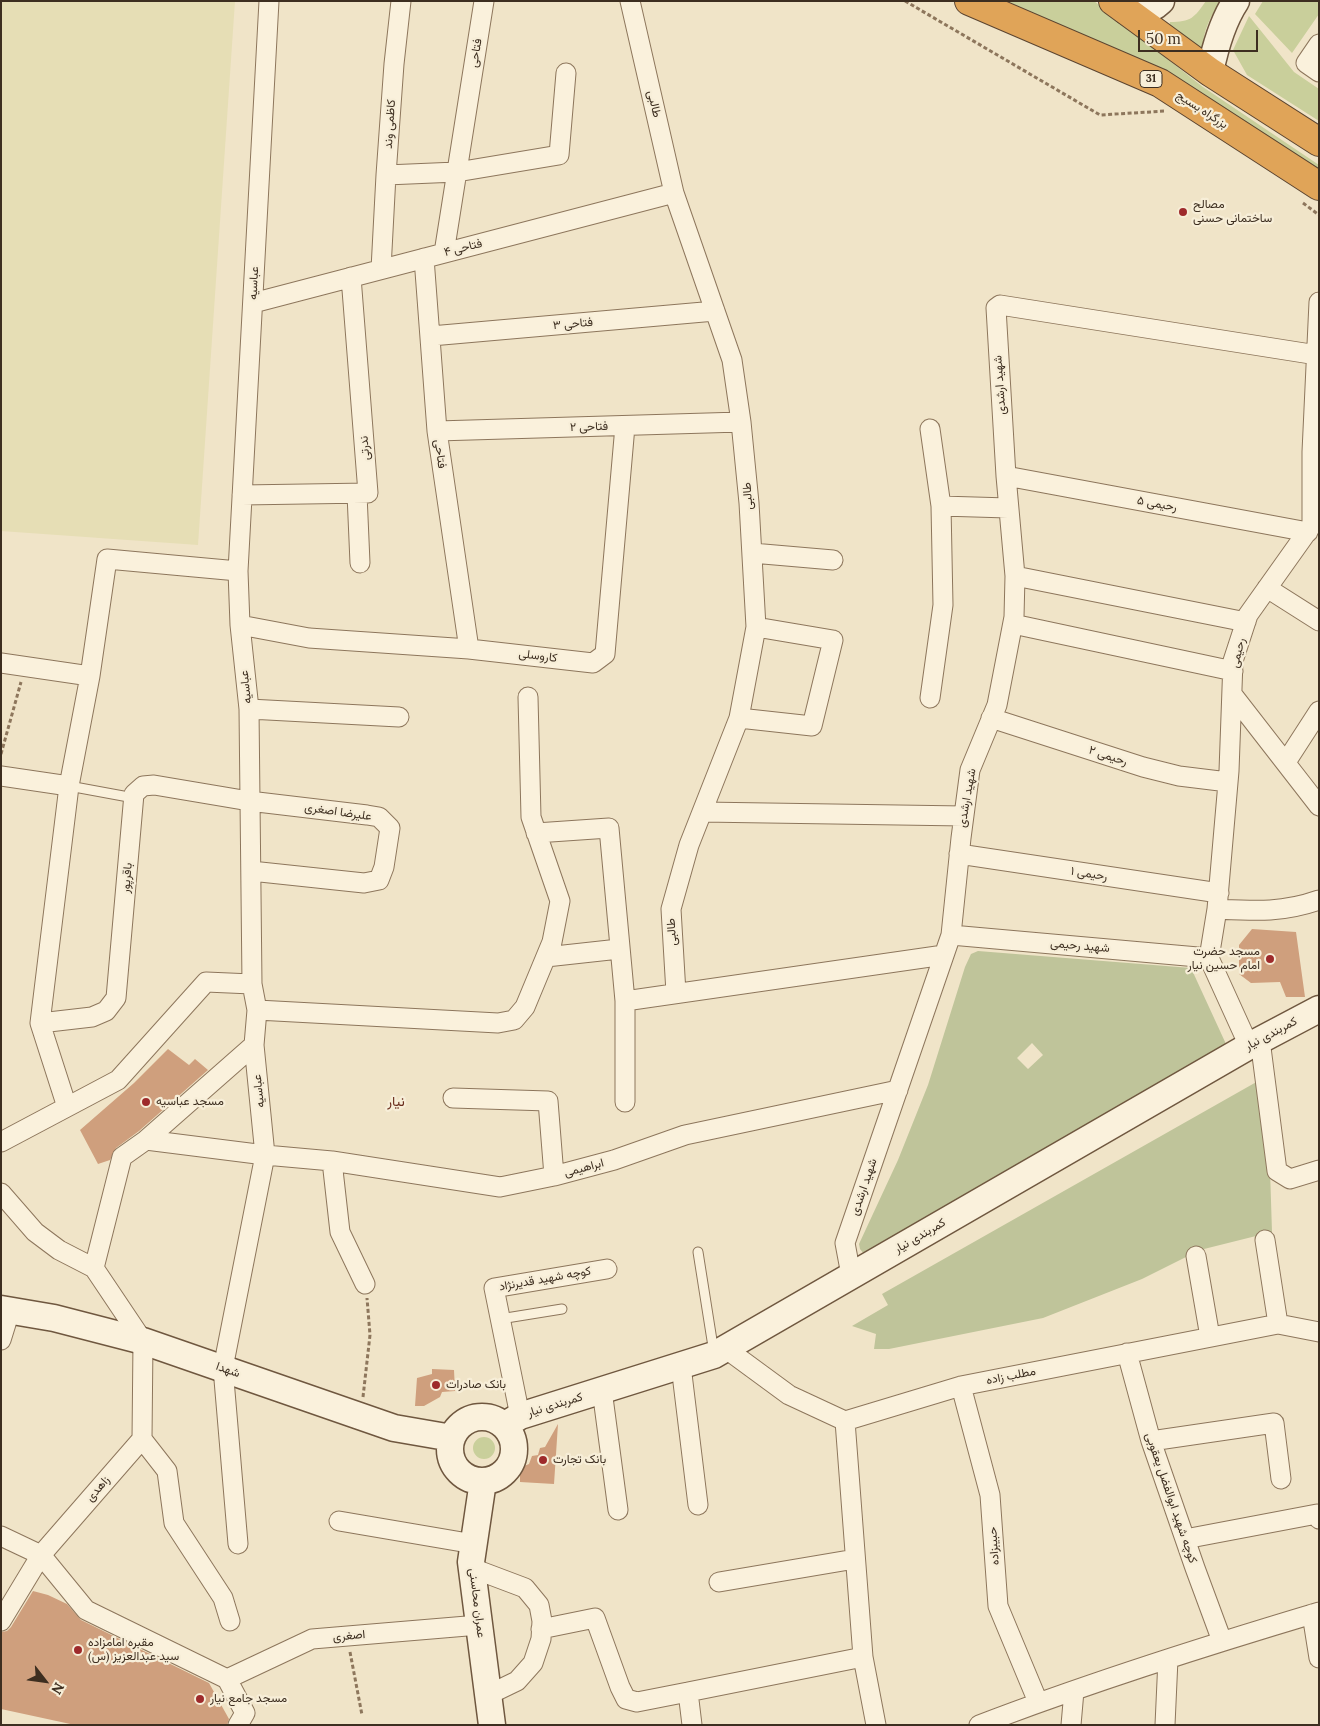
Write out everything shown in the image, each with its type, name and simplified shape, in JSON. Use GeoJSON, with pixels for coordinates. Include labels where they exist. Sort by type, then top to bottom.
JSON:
{"type":"FeatureCollection","features":[{"type":"Feature","properties":{"kind":"highway","name":"بزرگراه بسیج"},"geometry":{"type":"LineString","coordinates":[[969,1],[1160,83],[1307,192]]}},
{"type":"Feature","properties":{"kind":"highway"},"geometry":{"type":"LineString","coordinates":[[1120,6],[1210,72],[1319,142]]}},
{"type":"Feature","properties":{"kind":"main road"},"geometry":{"type":"LineString","coordinates":[[1120,6],[1155,6],[1161,1]]}},
{"type":"Feature","properties":{"kind":"main road"},"geometry":{"type":"LineString","coordinates":[[1210,72],[1216,45],[1236,1]]}},
{"type":"Feature","properties":{"kind":"main road","name":"کمربندی نیار"},"geometry":{"type":"LineString","coordinates":[[513,1421],[720,1352],[850,1275],[1254,1043],[1319,1009]]}},
{"type":"Feature","properties":{"kind":"main road","name":"شهدا"},"geometry":{"type":"LineString","coordinates":[[6,1310],[54,1318],[143,1341],[394,1428],[452,1438]]}},
{"type":"Feature","properties":{"kind":"main road"},"geometry":{"type":"LineString","coordinates":[[475,1417],[491,1417],[513,1421],[511,1434],[514,1444],[514,1455],[510,1465],[503,1473],[494,1479],[484,1481],[473,1480],[456,1468],[450,1448],[452,1438],[461,1425],[475,1417]]}},
{"type":"Feature","properties":{"kind":"main road","name":"عمران محاسنی"},"geometry":{"type":"LineString","coordinates":[[484,1481],[473,1556],[492,1725]]}},
{"type":"Feature","properties":{"kind":"street","name":"عباسیه"},"geometry":{"type":"LineString","coordinates":[[238,1544],[223,1368],[265,1155],[254,1045],[257,1010],[252,984],[249,709],[240,625],[238,571],[269,1]]}},
{"type":"Feature","properties":{"kind":"street","name":"کاظمی وند"},"geometry":{"type":"LineString","coordinates":[[381,269],[394,64],[401,1]]}},
{"type":"Feature","properties":{"kind":"street","name":"فتاحی"},"geometry":{"type":"LineString","coordinates":[[444,253],[484,1]]}},
{"type":"Feature","properties":{"kind":"street","name":"طالبی"},"geometry":{"type":"LineString","coordinates":[[630,1],[674,193],[732,360],[741,422],[749,503],[756,628],[739,718],[688,845],[671,909],[676,993]]}},
{"type":"Feature","properties":{"kind":"street"},"geometry":{"type":"LineString","coordinates":[[1312,67],[1319,44]]}},
{"type":"Feature","properties":{"kind":"street"},"geometry":{"type":"LineString","coordinates":[[386,175],[457,172],[559,155],[566,73]]}},
{"type":"Feature","properties":{"kind":"street","name":"فتاحی ۴"},"geometry":{"type":"LineString","coordinates":[[253,303],[674,193]]}},
{"type":"Feature","properties":{"kind":"street","name":"فتاحی"},"geometry":{"type":"LineString","coordinates":[[424,258],[437,431],[469,649]]}},
{"type":"Feature","properties":{"kind":"street","name":"ندرتی"},"geometry":{"type":"LineString","coordinates":[[350,277],[369,491],[367,494],[357,494]]}},
{"type":"Feature","properties":{"kind":"street","name":"رحیمی"},"geometry":{"type":"LineString","coordinates":[[1209,958],[1218,901],[1228,782],[1233,661],[1248,615],[1312,525],[1312,452],[1319,302]]}},
{"type":"Feature","properties":{"kind":"street","name":"شهید ارشدی"},"geometry":{"type":"LineString","coordinates":[[850,1275],[845,1243],[951,935],[970,770],[997,705],[1013,624],[1014,576],[996,308],[1000,306],[1317,355]]}},
{"type":"Feature","properties":{"kind":"street","name":"فتاحی ۳"},"geometry":{"type":"LineString","coordinates":[[430,336],[715,311]]}},
{"type":"Feature","properties":{"kind":"street","name":"فتاحی ۲"},"geometry":{"type":"LineString","coordinates":[[437,431],[741,422]]}},
{"type":"Feature","properties":{"kind":"street","name":"کاروسلی"},"geometry":{"type":"LineString","coordinates":[[240,625],[309,638],[469,649],[593,663],[605,654],[626,426]]}},
{"type":"Feature","properties":{"kind":"street"},"geometry":{"type":"LineString","coordinates":[[930,429],[941,506],[943,606],[930,698]]}},
{"type":"Feature","properties":{"kind":"street","name":"رحیمی ۵"},"geometry":{"type":"LineString","coordinates":[[1006,476],[1308,532]]}},
{"type":"Feature","properties":{"kind":"street"},"geometry":{"type":"LineString","coordinates":[[242,495],[357,494],[360,563]]}},
{"type":"Feature","properties":{"kind":"street"},"geometry":{"type":"LineString","coordinates":[[941,506],[1008,508]]}},
{"type":"Feature","properties":{"kind":"street"},"geometry":{"type":"LineString","coordinates":[[752,553],[833,560]]}},
{"type":"Feature","properties":{"kind":"street"},"geometry":{"type":"LineString","coordinates":[[67,1107],[40,1023],[69,786],[90,676],[107,559],[238,571]]}},
{"type":"Feature","properties":{"kind":"street"},"geometry":{"type":"LineString","coordinates":[[1014,576],[1246,622]]}},
{"type":"Feature","properties":{"kind":"street"},"geometry":{"type":"LineString","coordinates":[[1267,588],[1319,621]]}},
{"type":"Feature","properties":{"kind":"street"},"geometry":{"type":"LineString","coordinates":[[1013,624],[1232,672]]}},
{"type":"Feature","properties":{"kind":"street"},"geometry":{"type":"LineString","coordinates":[[739,718],[812,726],[833,640],[756,628]]}},
{"type":"Feature","properties":{"kind":"street"},"geometry":{"type":"LineString","coordinates":[[1,663],[90,676]]}},
{"type":"Feature","properties":{"kind":"street"},"geometry":{"type":"LineString","coordinates":[[1232,694],[1319,806]]}},
{"type":"Feature","properties":{"kind":"street"},"geometry":{"type":"LineString","coordinates":[[257,1010],[498,1023],[514,1020],[524,1007],[552,942],[560,900],[531,817],[528,697]]}},
{"type":"Feature","properties":{"kind":"street"},"geometry":{"type":"LineString","coordinates":[[249,709],[399,718]]}},
{"type":"Feature","properties":{"kind":"street"},"geometry":{"type":"LineString","coordinates":[[1286,762],[1319,712]]}},
{"type":"Feature","properties":{"kind":"street","name":"رحیمی ۲"},"geometry":{"type":"LineString","coordinates":[[991,718],[1179,776],[1228,782]]}},
{"type":"Feature","properties":{"kind":"street"},"geometry":{"type":"LineString","coordinates":[[1,776],[69,786]]}},
{"type":"Feature","properties":{"kind":"street"},"geometry":{"type":"LineString","coordinates":[[134,798],[134,794],[143,786],[154,785],[249,800]]}},
{"type":"Feature","properties":{"kind":"street","name":"باقرپور"},"geometry":{"type":"LineString","coordinates":[[40,1023],[92,1017],[106,1011],[116,998],[134,798]]}},
{"type":"Feature","properties":{"kind":"street","name":"علیرضا اصغری"},"geometry":{"type":"LineString","coordinates":[[249,800],[379,817],[390,828],[384,867],[379,880],[364,883],[251,871]]}},
{"type":"Feature","properties":{"kind":"street"},"geometry":{"type":"LineString","coordinates":[[702,812],[964,816]]}},
{"type":"Feature","properties":{"kind":"street"},"geometry":{"type":"LineString","coordinates":[[536,833],[609,828],[625,1001],[625,1102]]}},
{"type":"Feature","properties":{"kind":"street","name":"رحیمی ۱"},"geometry":{"type":"LineString","coordinates":[[959,854],[1218,901],[1264,912],[1298,907],[1319,900]]}},
{"type":"Feature","properties":{"kind":"street","name":"شهید رحیمی"},"geometry":{"type":"LineString","coordinates":[[951,935],[1209,958]]}},
{"type":"Feature","properties":{"kind":"street"},"geometry":{"type":"LineString","coordinates":[[546,957],[619,949]]}},
{"type":"Feature","properties":{"kind":"street"},"geometry":{"type":"LineString","coordinates":[[625,1001],[944,955]]}},
{"type":"Feature","properties":{"kind":"street"},"geometry":{"type":"LineString","coordinates":[[1209,958],[1254,1043],[1277,1171],[1290,1179],[1319,1170]]}},
{"type":"Feature","properties":{"kind":"street"},"geometry":{"type":"LineString","coordinates":[[1,1142],[118,1080],[206,982],[252,984]]}},
{"type":"Feature","properties":{"kind":"street"},"geometry":{"type":"LineString","coordinates":[[94,1268],[122,1157],[146,1140],[254,1045]]}},
{"type":"Feature","properties":{"kind":"street","name":"ابراهیمی"},"geometry":{"type":"LineString","coordinates":[[146,1140],[265,1155],[332,1161],[500,1187],[554,1176],[614,1160],[686,1136],[898,1090]]}},
{"type":"Feature","properties":{"kind":"street"},"geometry":{"type":"LineString","coordinates":[[453,1098],[548,1101],[554,1176]]}},
{"type":"Feature","properties":{"kind":"street"},"geometry":{"type":"LineString","coordinates":[[332,1161],[340,1232],[365,1284]]}},
{"type":"Feature","properties":{"kind":"street"},"geometry":{"type":"LineString","coordinates":[[1,1193],[35,1232],[59,1250],[94,1268],[143,1341],[142,1439],[167,1471],[174,1523],[223,1598],[230,1621]]}},
{"type":"Feature","properties":{"kind":"street"},"geometry":{"type":"LineString","coordinates":[[1265,1240],[1278,1324]]}},
{"type":"Feature","properties":{"kind":"street"},"geometry":{"type":"LineString","coordinates":[[1196,1256],[1210,1337]]}},
{"type":"Feature","properties":{"kind":"street","name":"کوچه شهید قدیرنژاد"},"geometry":{"type":"LineString","coordinates":[[513,1421],[500,1319],[494,1288],[607,1269]]}},
{"type":"Feature","properties":{"kind":"street"},"geometry":{"type":"LineString","coordinates":[[1,1340],[6,1310]]}},
{"type":"Feature","properties":{"kind":"street","name":"مطلب زاده"},"geometry":{"type":"LineString","coordinates":[[845,1421],[961,1386],[1278,1324],[1319,1332]]}},
{"type":"Feature","properties":{"kind":"street"},"geometry":{"type":"LineString","coordinates":[[720,1352],[789,1395],[845,1421],[863,1657],[876,1725]]}},
{"type":"Feature","properties":{"kind":"street","name":"کوچه شهید ابوالفضل یعقوبی"},"geometry":{"type":"LineString","coordinates":[[1127,1353],[1151,1441],[1222,1641]]}},
{"type":"Feature","properties":{"kind":"street"},"geometry":{"type":"LineString","coordinates":[[681,1366],[698,1504]]}},
{"type":"Feature","properties":{"kind":"street","name":"حبیبزاده"},"geometry":{"type":"LineString","coordinates":[[961,1386],[990,1495],[998,1606],[1038,1702]]}},
{"type":"Feature","properties":{"kind":"street"},"geometry":{"type":"LineString","coordinates":[[602,1390],[618,1510]]}},
{"type":"Feature","properties":{"kind":"street"},"geometry":{"type":"LineString","coordinates":[[1151,1441],[1274,1422],[1281,1479]]}},
{"type":"Feature","properties":{"kind":"street","name":"زاهدی"},"geometry":{"type":"LineString","coordinates":[[1,1621],[41,1556],[142,1439]]}},
{"type":"Feature","properties":{"kind":"street"},"geometry":{"type":"LineString","coordinates":[[1185,1539],[1317,1514],[1319,1519]]}},
{"type":"Feature","properties":{"kind":"street"},"geometry":{"type":"LineString","coordinates":[[339,1521],[473,1556],[525,1588],[540,1605],[540,1639],[532,1663],[517,1681],[488,1695]]}},
{"type":"Feature","properties":{"kind":"street"},"geometry":{"type":"LineString","coordinates":[[1,1536],[41,1556],[86,1610],[227,1679],[245,1713],[238,1725]]}},
{"type":"Feature","properties":{"kind":"street"},"geometry":{"type":"LineString","coordinates":[[719,1582],[855,1559]]}},
{"type":"Feature","properties":{"kind":"street"},"geometry":{"type":"LineString","coordinates":[[979,1725],[1038,1702],[1222,1641],[1315,1613],[1319,1658]]}},
{"type":"Feature","properties":{"kind":"street"},"geometry":{"type":"LineString","coordinates":[[541,1629],[595,1618],[626,1699],[637,1702],[863,1657]]}},
{"type":"Feature","properties":{"kind":"street","name":"اصغری"},"geometry":{"type":"LineString","coordinates":[[227,1679],[312,1639],[480,1625]]}},
{"type":"Feature","properties":{"kind":"street"},"geometry":{"type":"LineString","coordinates":[[1165,1725],[1168,1659]]}},
{"type":"Feature","properties":{"kind":"street"},"geometry":{"type":"LineString","coordinates":[[1071,1725],[1074,1691]]}},
{"type":"Feature","properties":{"kind":"street"},"geometry":{"type":"LineString","coordinates":[[688,1692],[692,1725]]}},
{"type":"Feature","properties":{"kind":"lane"},"geometry":{"type":"LineString","coordinates":[[69,786],[134,798]]}},
{"type":"Feature","properties":{"kind":"lane"},"geometry":{"type":"LineString","coordinates":[[698,1252],[720,1352]]}},
{"type":"Feature","properties":{"kind":"lane"},"geometry":{"type":"LineString","coordinates":[[500,1319],[562,1309]]}},
{"type":"Feature","properties":{"kind":"path"},"geometry":{"type":"LineString","coordinates":[[905,1],[1100,115],[1167,111]]}},
{"type":"Feature","properties":{"kind":"path"},"geometry":{"type":"LineString","coordinates":[[1307,192],[1319,215]]}},
{"type":"Feature","properties":{"kind":"path"},"geometry":{"type":"LineString","coordinates":[[1,754],[25,667]]}},
{"type":"Feature","properties":{"kind":"path"},"geometry":{"type":"LineString","coordinates":[[360,1417],[370,1335],[365,1284]]}},
{"type":"Feature","properties":{"kind":"path"},"geometry":{"type":"LineString","coordinates":[[350,1636],[350,1660],[362,1715]]}},
{"type":"Feature","properties":{"kind":"shaded area"},"geometry":{"type":"Polygon","coordinates":[[[1,1],[235,1],[198,545],[1,531],[1,1]]]}},
{"type":"Feature","properties":{"kind":"green space"},"geometry":{"type":"Polygon","coordinates":[[[996,1],[1094,1],[1203,87],[1319,165],[1319,174],[996,1]]]}},
{"type":"Feature","properties":{"kind":"green space"},"geometry":{"type":"Polygon","coordinates":[[[1206,1],[1221,1],[1208,25],[1204,37],[1203,51],[1169,27],[1170,22],[1191,18],[1206,1]]]}},
{"type":"Feature","properties":{"kind":"green space"},"geometry":{"type":"Polygon","coordinates":[[[1263,1],[1319,1],[1319,14],[1292,53],[1255,14],[1263,1]]]}},
{"type":"Feature","properties":{"kind":"green space"},"geometry":{"type":"Polygon","coordinates":[[[1249,16],[1294,72],[1319,89],[1319,121],[1247,75],[1233,50],[1249,16]]]}},
{"type":"Feature","properties":{"kind":"green space"},"geometry":{"type":"Polygon","coordinates":[[[978,951],[1191,968],[1226,1044],[864,1254],[859,1244],[898,1160],[928,1085],[965,967],[971,954],[978,951]],[[1032,1043],[1017,1058],[1028,1069],[1043,1055],[1032,1043]]]}},
{"type":"Feature","properties":{"kind":"green space"},"geometry":{"type":"Polygon","coordinates":[[[1267,1076],[1272,1232],[1200,1250],[1142,1279],[1043,1318],[889,1349],[874,1349],[876,1334],[852,1326],[888,1305],[882,1294],[1267,1076]]]}},
{"type":"Feature","properties":{"kind":"green space"},"geometry":{"type":"Polygon","coordinates":[[[484,1437],[492,1440],[495,1448],[492,1456],[484,1459],[476,1456],[473,1448],[476,1440],[484,1437]]]}},
{"type":"Feature","properties":{"kind":"building","name":"مسجد حضرت امام حسین نیار"},"geometry":{"type":"Polygon","coordinates":[[[1252,929],[1296,932],[1305,997],[1286,997],[1280,982],[1251,983],[1239,974],[1239,945],[1252,929]]]}},
{"type":"Feature","properties":{"kind":"building","name":"مسجد عباسیه"},"geometry":{"type":"Polygon","coordinates":[[[168,1049],[189,1065],[195,1059],[208,1070],[139,1131],[116,1148],[110,1160],[98,1164],[80,1130],[134,1083],[168,1049]]]}},
{"type":"Feature","properties":{"kind":"building","name":"بانک صادرات"},"geometry":{"type":"Polygon","coordinates":[[[432,1369],[454,1370],[455,1391],[442,1392],[440,1397],[424,1406],[415,1406],[417,1378],[432,1374],[432,1369]]]}},
{"type":"Feature","properties":{"kind":"building","name":"بانک تجارت"},"geometry":{"type":"Polygon","coordinates":[[[558,1424],[554,1484],[520,1482],[520,1473],[524,1466],[529,1464],[532,1456],[538,1455],[540,1448],[545,1447],[558,1424]]]}},
{"type":"Feature","properties":{"kind":"building","name":"مقبره امامزاده سید عبدالعزیز (س)"},"geometry":{"type":"Polygon","coordinates":[[[33,1591],[48,1595],[67,1604],[81,1620],[209,1683],[229,1719],[227,1725],[75,1725],[1,1709],[1,1632],[7,1631],[11,1627],[33,1591]]]}},
{"type":"Feature","properties":{"kind":"place","name":"مصالح ساختمانی حسنی"},"geometry":{"type":"Point","coordinates":[1183,212]}},
{"type":"Feature","properties":{"kind":"place","name":"مسجد حضرت امام حسین نیار"},"geometry":{"type":"Point","coordinates":[1270,959]}},
{"type":"Feature","properties":{"kind":"place","name":"مسجد عباسیه"},"geometry":{"type":"Point","coordinates":[146,1102]}},
{"type":"Feature","properties":{"kind":"place","name":"بانک صادرات"},"geometry":{"type":"Point","coordinates":[436,1385]}},
{"type":"Feature","properties":{"kind":"place","name":"بانک تجارت"},"geometry":{"type":"Point","coordinates":[543,1460]}},
{"type":"Feature","properties":{"kind":"place","name":"مقبره امامزاده سید عبدالعزیز (س)"},"geometry":{"type":"Point","coordinates":[78,1650]}},
{"type":"Feature","properties":{"kind":"place","name":"مسجد جامع نیار"},"geometry":{"type":"Point","coordinates":[200,1699]}},
{"type":"Feature","properties":{"kind":"district","name":"نیار"},"geometry":{"type":"Point","coordinates":[396,1102]}}]}
